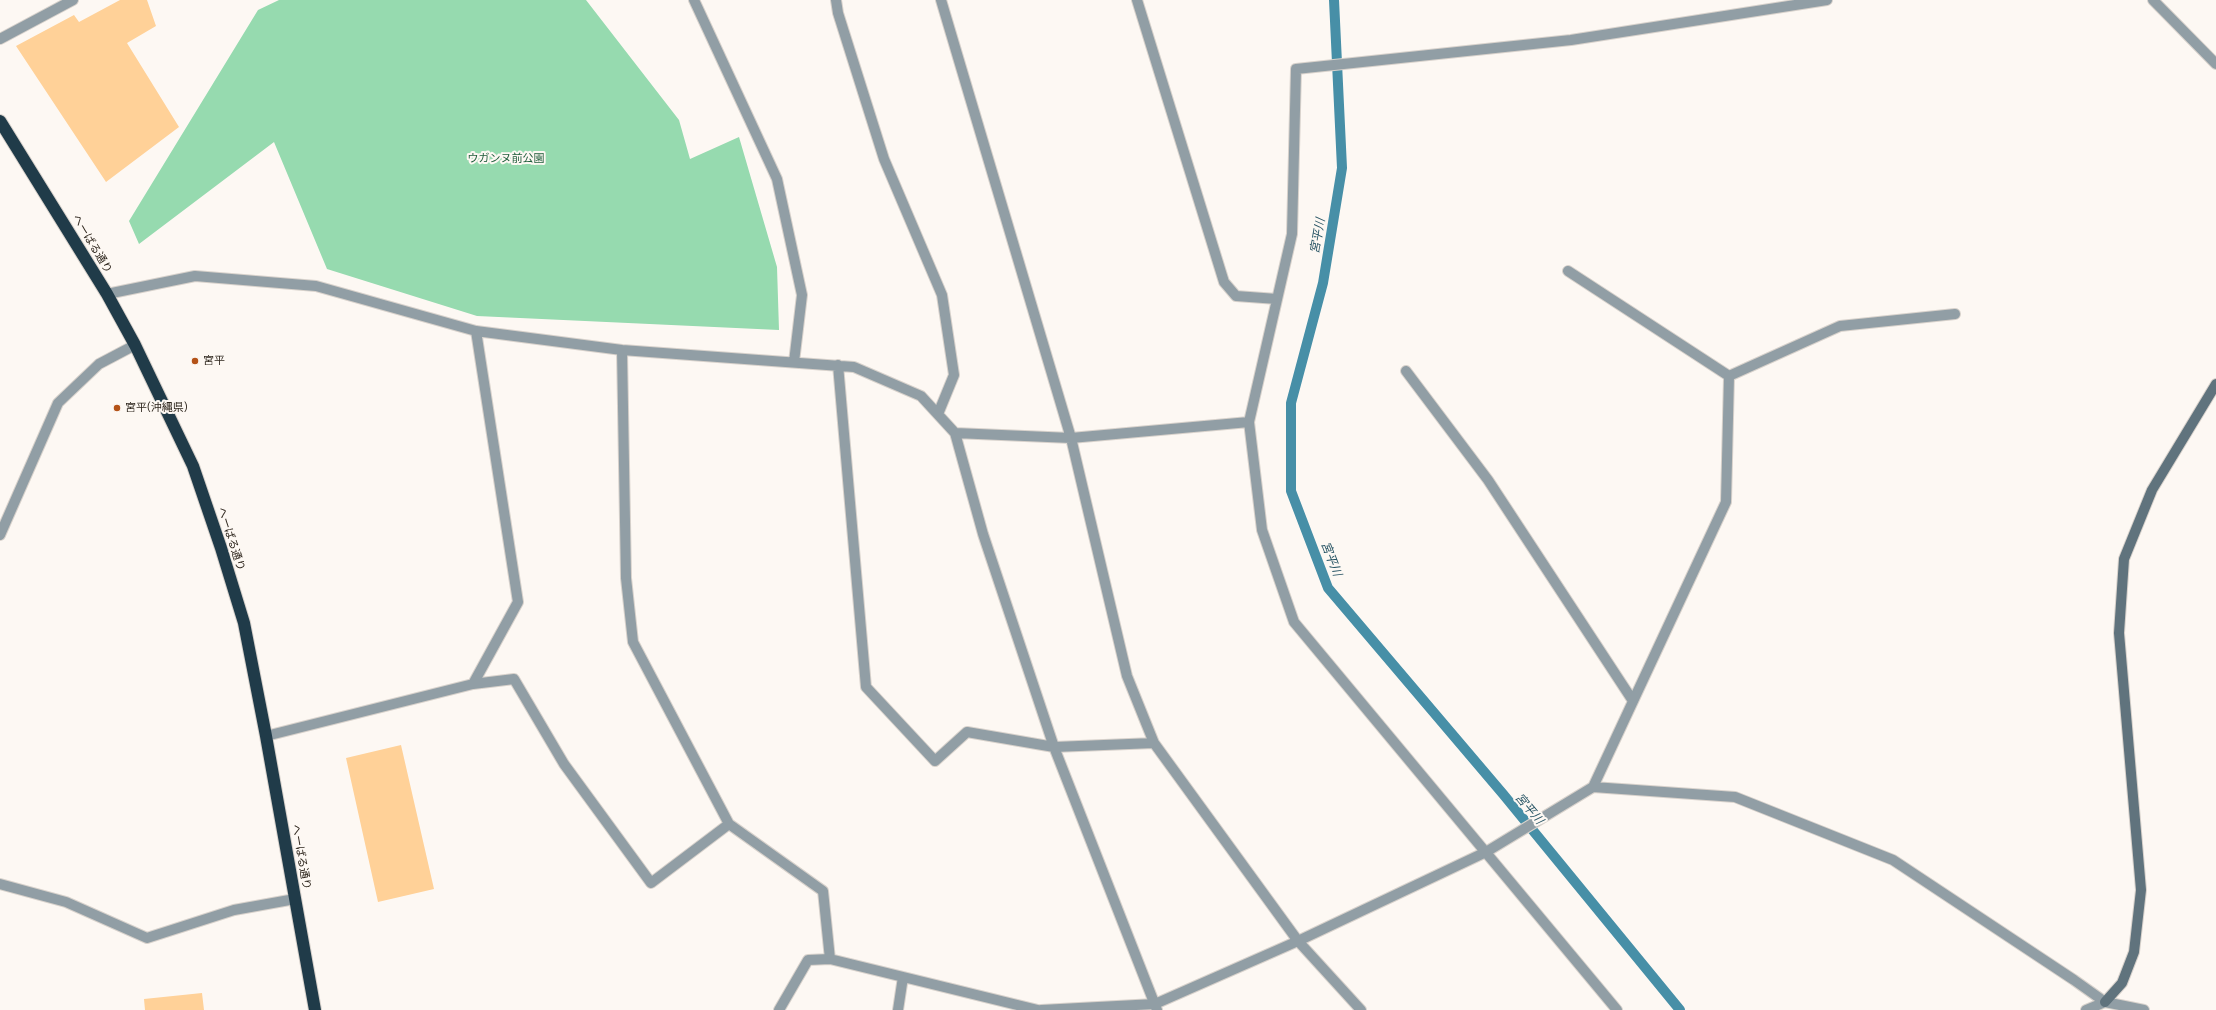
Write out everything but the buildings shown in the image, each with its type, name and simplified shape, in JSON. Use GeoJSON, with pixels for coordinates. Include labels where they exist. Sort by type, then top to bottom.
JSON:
{"type":"FeatureCollection","features":[{"type":"Feature","properties":{"kind":"highway","name":"へーばる通り"},"geometry":{"type":"LineString","coordinates":[[0,121],[107,294],[135,345],[192,466],[221,548],[244,624],[266,736],[315,1010]]}},
{"type":"Feature","properties":{"kind":"street"},"geometry":{"type":"LineString","coordinates":[[0,39],[73,0]]}},
{"type":"Feature","properties":{"kind":"street"},"geometry":{"type":"LineString","coordinates":[[694,0],[776,179],[802,295],[794,362]]}},
{"type":"Feature","properties":{"kind":"street"},"geometry":{"type":"LineString","coordinates":[[836,0],[838,13],[884,159],[942,295],[954,376],[938,414]]}},
{"type":"Feature","properties":{"kind":"street"},"geometry":{"type":"LineString","coordinates":[[941,0],[1071,438],[1127,676],[1154,744],[1298,941],[1361,1010]]}},
{"type":"Feature","properties":{"kind":"street"},"geometry":{"type":"LineString","coordinates":[[1137,0],[1224,282],[1236,296],[1277,299]]}},
{"type":"Feature","properties":{"kind":"street"},"geometry":{"type":"LineString","coordinates":[[1617,1010],[1294,622],[1262,530],[1249,422],[1292,234],[1296,69],[1571,40],[1826,0]]}},
{"type":"Feature","properties":{"kind":"street"},"geometry":{"type":"LineString","coordinates":[[2153,0],[2216,64]]}},
{"type":"Feature","properties":{"kind":"street"},"geometry":{"type":"LineString","coordinates":[[1568,271],[1729,376]]}},
{"type":"Feature","properties":{"kind":"street"},"geometry":{"type":"LineString","coordinates":[[107,294],[195,276],[316,286],[476,331],[622,350],[854,367],[921,396],[955,433],[983,534],[1054,747],[1156,1007]]}},
{"type":"Feature","properties":{"kind":"street"},"geometry":{"type":"LineString","coordinates":[[1729,376],[1840,326],[1955,314]]}},
{"type":"Feature","properties":{"kind":"street"},"geometry":{"type":"LineString","coordinates":[[472,684],[518,602],[476,331]]}},
{"type":"Feature","properties":{"kind":"street"},"geometry":{"type":"LineString","coordinates":[[0,535],[58,403],[99,364],[135,345]]}},
{"type":"Feature","properties":{"kind":"street"},"geometry":{"type":"LineString","coordinates":[[622,350],[626,578],[633,642],[729,824],[823,891],[830,959]]}},
{"type":"Feature","properties":{"kind":"street"},"geometry":{"type":"LineString","coordinates":[[838,365],[866,687],[934,761],[967,732],[1054,747],[1154,744]]}},
{"type":"Feature","properties":{"kind":"street"},"geometry":{"type":"LineString","coordinates":[[1406,371],[1488,480],[1633,701]]}},
{"type":"Feature","properties":{"kind":"street"},"geometry":{"type":"LineString","coordinates":[[780,1010],[808,960],[830,959],[1040,1010],[1156,1007],[1486,852],[1593,787],[1726,502],[1729,376]]}},
{"type":"Feature","properties":{"kind":"street"},"geometry":{"type":"LineString","coordinates":[[2086,1010],[2105,1002],[2122,983],[2134,952],[2141,890],[2119,633],[2124,559],[2152,490],[2216,384]]}},
{"type":"Feature","properties":{"kind":"street"},"geometry":{"type":"LineString","coordinates":[[955,433],[1071,438],[1249,422]]}},
{"type":"Feature","properties":{"kind":"street"},"geometry":{"type":"LineString","coordinates":[[266,736],[472,684],[514,679],[564,764],[651,883],[729,824]]}},
{"type":"Feature","properties":{"kind":"street"},"geometry":{"type":"LineString","coordinates":[[1593,787],[1734,797],[1893,860],[2105,1002],[2144,1010]]}},
{"type":"Feature","properties":{"kind":"street"},"geometry":{"type":"LineString","coordinates":[[0,884],[66,902],[147,938],[234,910],[295,899]]}},
{"type":"Feature","properties":{"kind":"street"},"geometry":{"type":"LineString","coordinates":[[898,1010],[903,977]]}},
{"type":"Feature","properties":{"kind":"green space","name":"ウガンヌ前公園"},"geometry":{"type":"Polygon","coordinates":[[[279,0],[586,0],[679,120],[690,159],[739,137],[777,267],[779,330],[477,316],[327,269],[274,142],[139,244],[129,221],[258,10],[279,0]]]}},
{"type":"Feature","properties":{"kind":"waterway","name":"宮平川"},"geometry":{"type":"LineString","coordinates":[[1334,0],[1342,168],[1323,283],[1291,403],[1291,491],[1328,588],[1503,794],[1680,1010]]}},
{"type":"Feature","properties":{"kind":"place","name":"宮平"},"geometry":{"type":"Point","coordinates":[195,361]}},
{"type":"Feature","properties":{"kind":"place","name":"宮平(沖縄県)"},"geometry":{"type":"Point","coordinates":[117,408]}}]}
